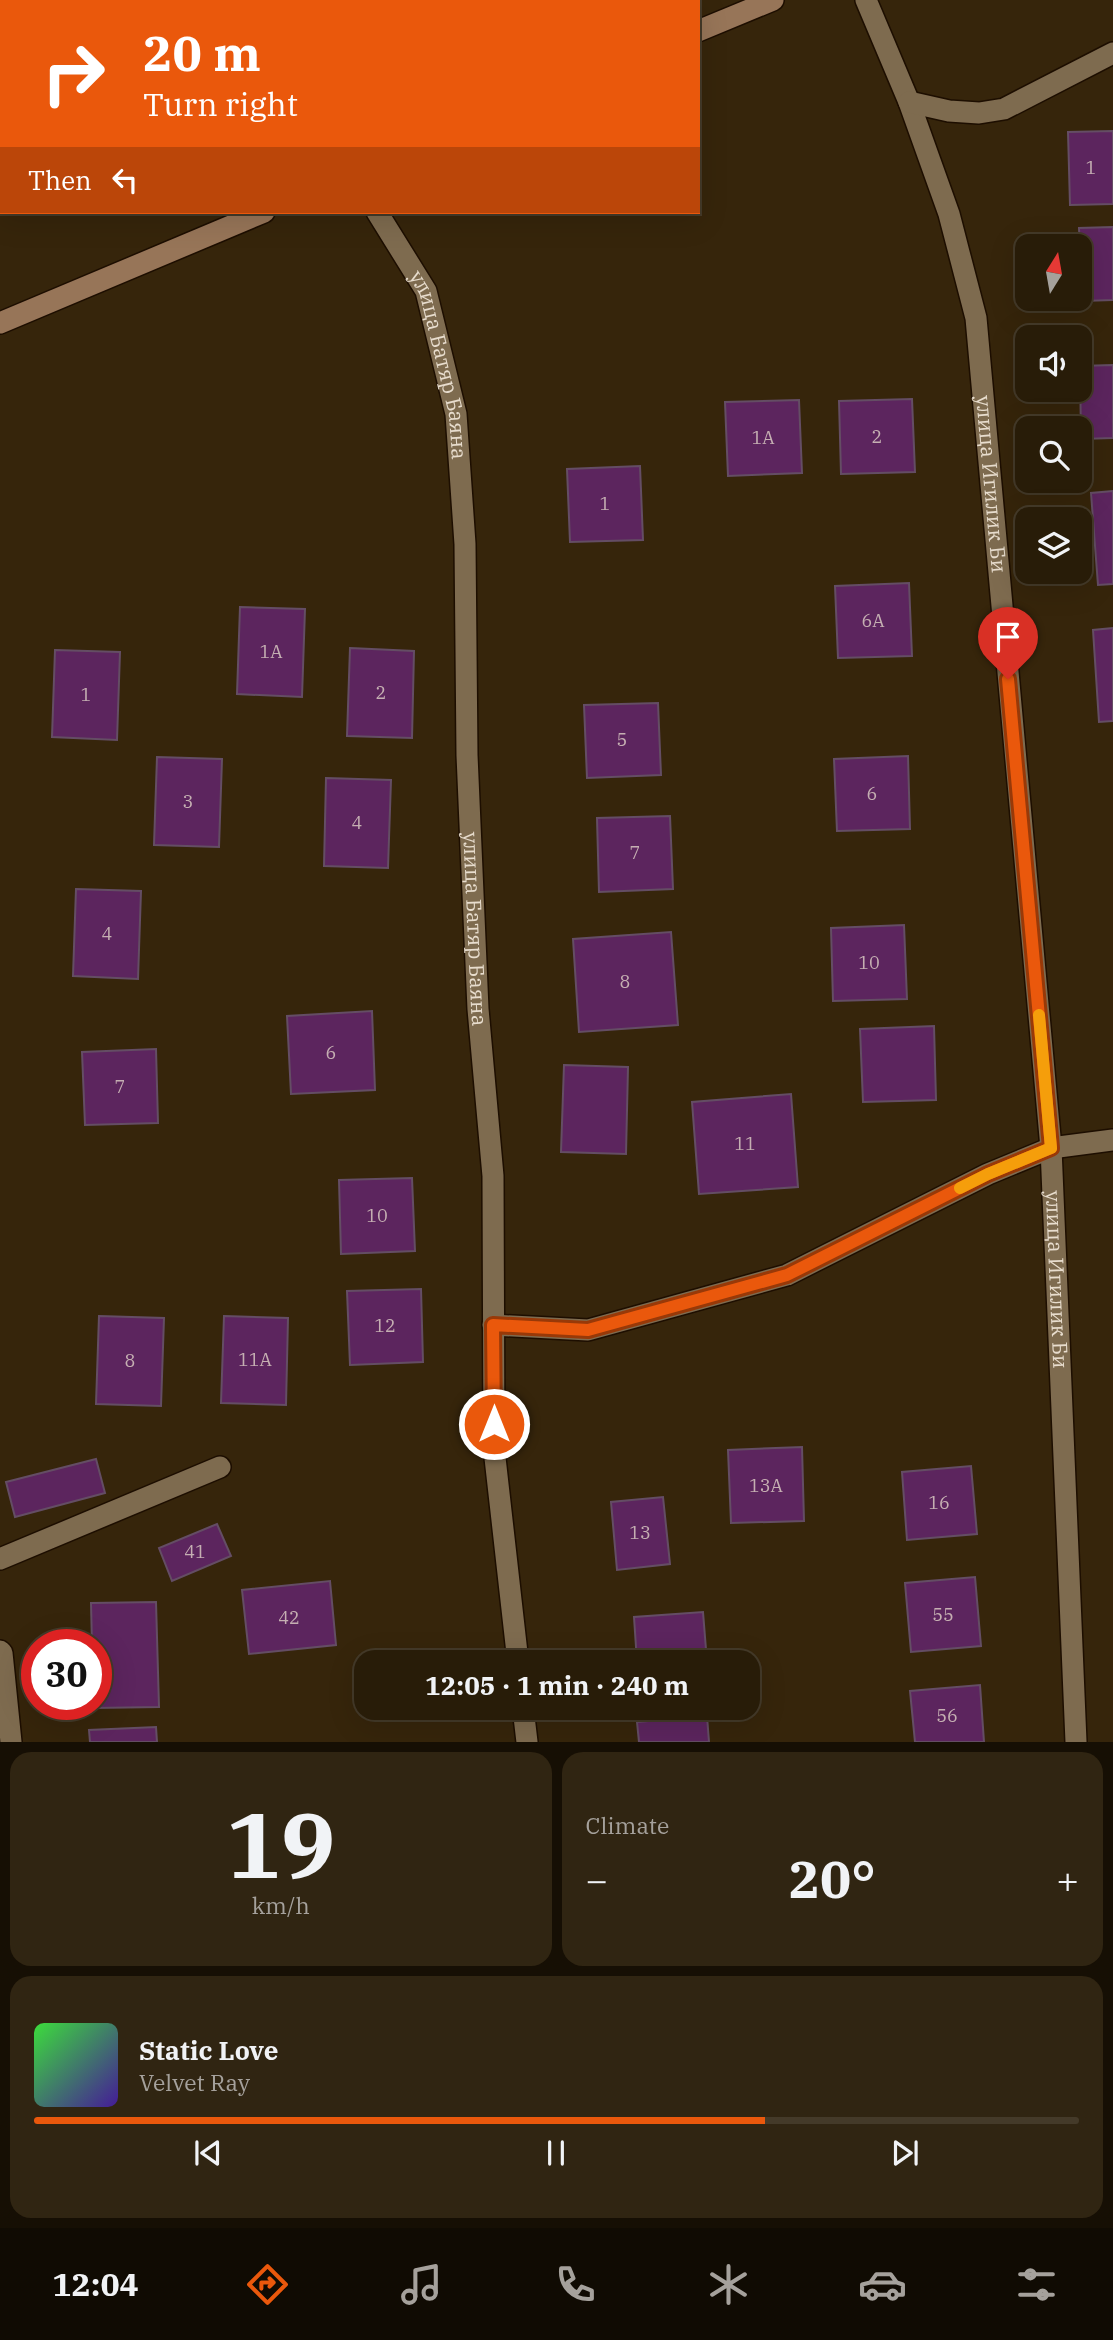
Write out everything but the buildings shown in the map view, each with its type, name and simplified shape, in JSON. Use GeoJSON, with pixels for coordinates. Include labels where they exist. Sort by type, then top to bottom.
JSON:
{"type":"FeatureCollection","features":[{"type":"Feature","properties":{"kind":"main road"},"geometry":{"type":"LineString","coordinates":[[700,30],[773,0]]}},
{"type":"Feature","properties":{"kind":"main road"},"geometry":{"type":"LineString","coordinates":[[0,323],[259,214]]}},
{"type":"Feature","properties":{"kind":"street","name":"улица Игилик Би"},"geometry":{"type":"LineString","coordinates":[[866,0],[909,102],[949,214],[976,318],[1051,1148],[1076,1741]]}},
{"type":"Feature","properties":{"kind":"street"},"geometry":{"type":"LineString","coordinates":[[909,102],[949,111],[979,113],[1004,108],[1113,54]]}},
{"type":"Feature","properties":{"kind":"street","name":"улица Батяр Баяна"},"geometry":{"type":"LineString","coordinates":[[378,214],[426,291],[456,414],[464,544],[467,755],[478,1009],[493,1176],[494,1449],[517,1650]]}},
{"type":"Feature","properties":{"kind":"street"},"geometry":{"type":"LineString","coordinates":[[493,1325],[588,1330],[787,1275],[988,1174],[1051,1148],[1113,1140]]}},
{"type":"Feature","properties":{"kind":"street"},"geometry":{"type":"LineString","coordinates":[[0,1559],[220,1467]]}},
{"type":"Feature","properties":{"kind":"street"},"geometry":{"type":"LineString","coordinates":[[0,1651],[11,1741]]}},
{"type":"Feature","properties":{"kind":"street"},"geometry":{"type":"LineString","coordinates":[[524,1720],[527,1741]]}},
{"type":"Feature","properties":{"kind":"slow traffic"},"geometry":{"type":"LineString","coordinates":[[960,1188],[1051,1148],[1039,1015]]}},
{"type":"Feature","properties":{"kind":"route"},"geometry":{"type":"LineString","coordinates":[[494,1424],[493,1325],[588,1330],[787,1275],[988,1174],[1051,1148],[1008,679]]}}]}
